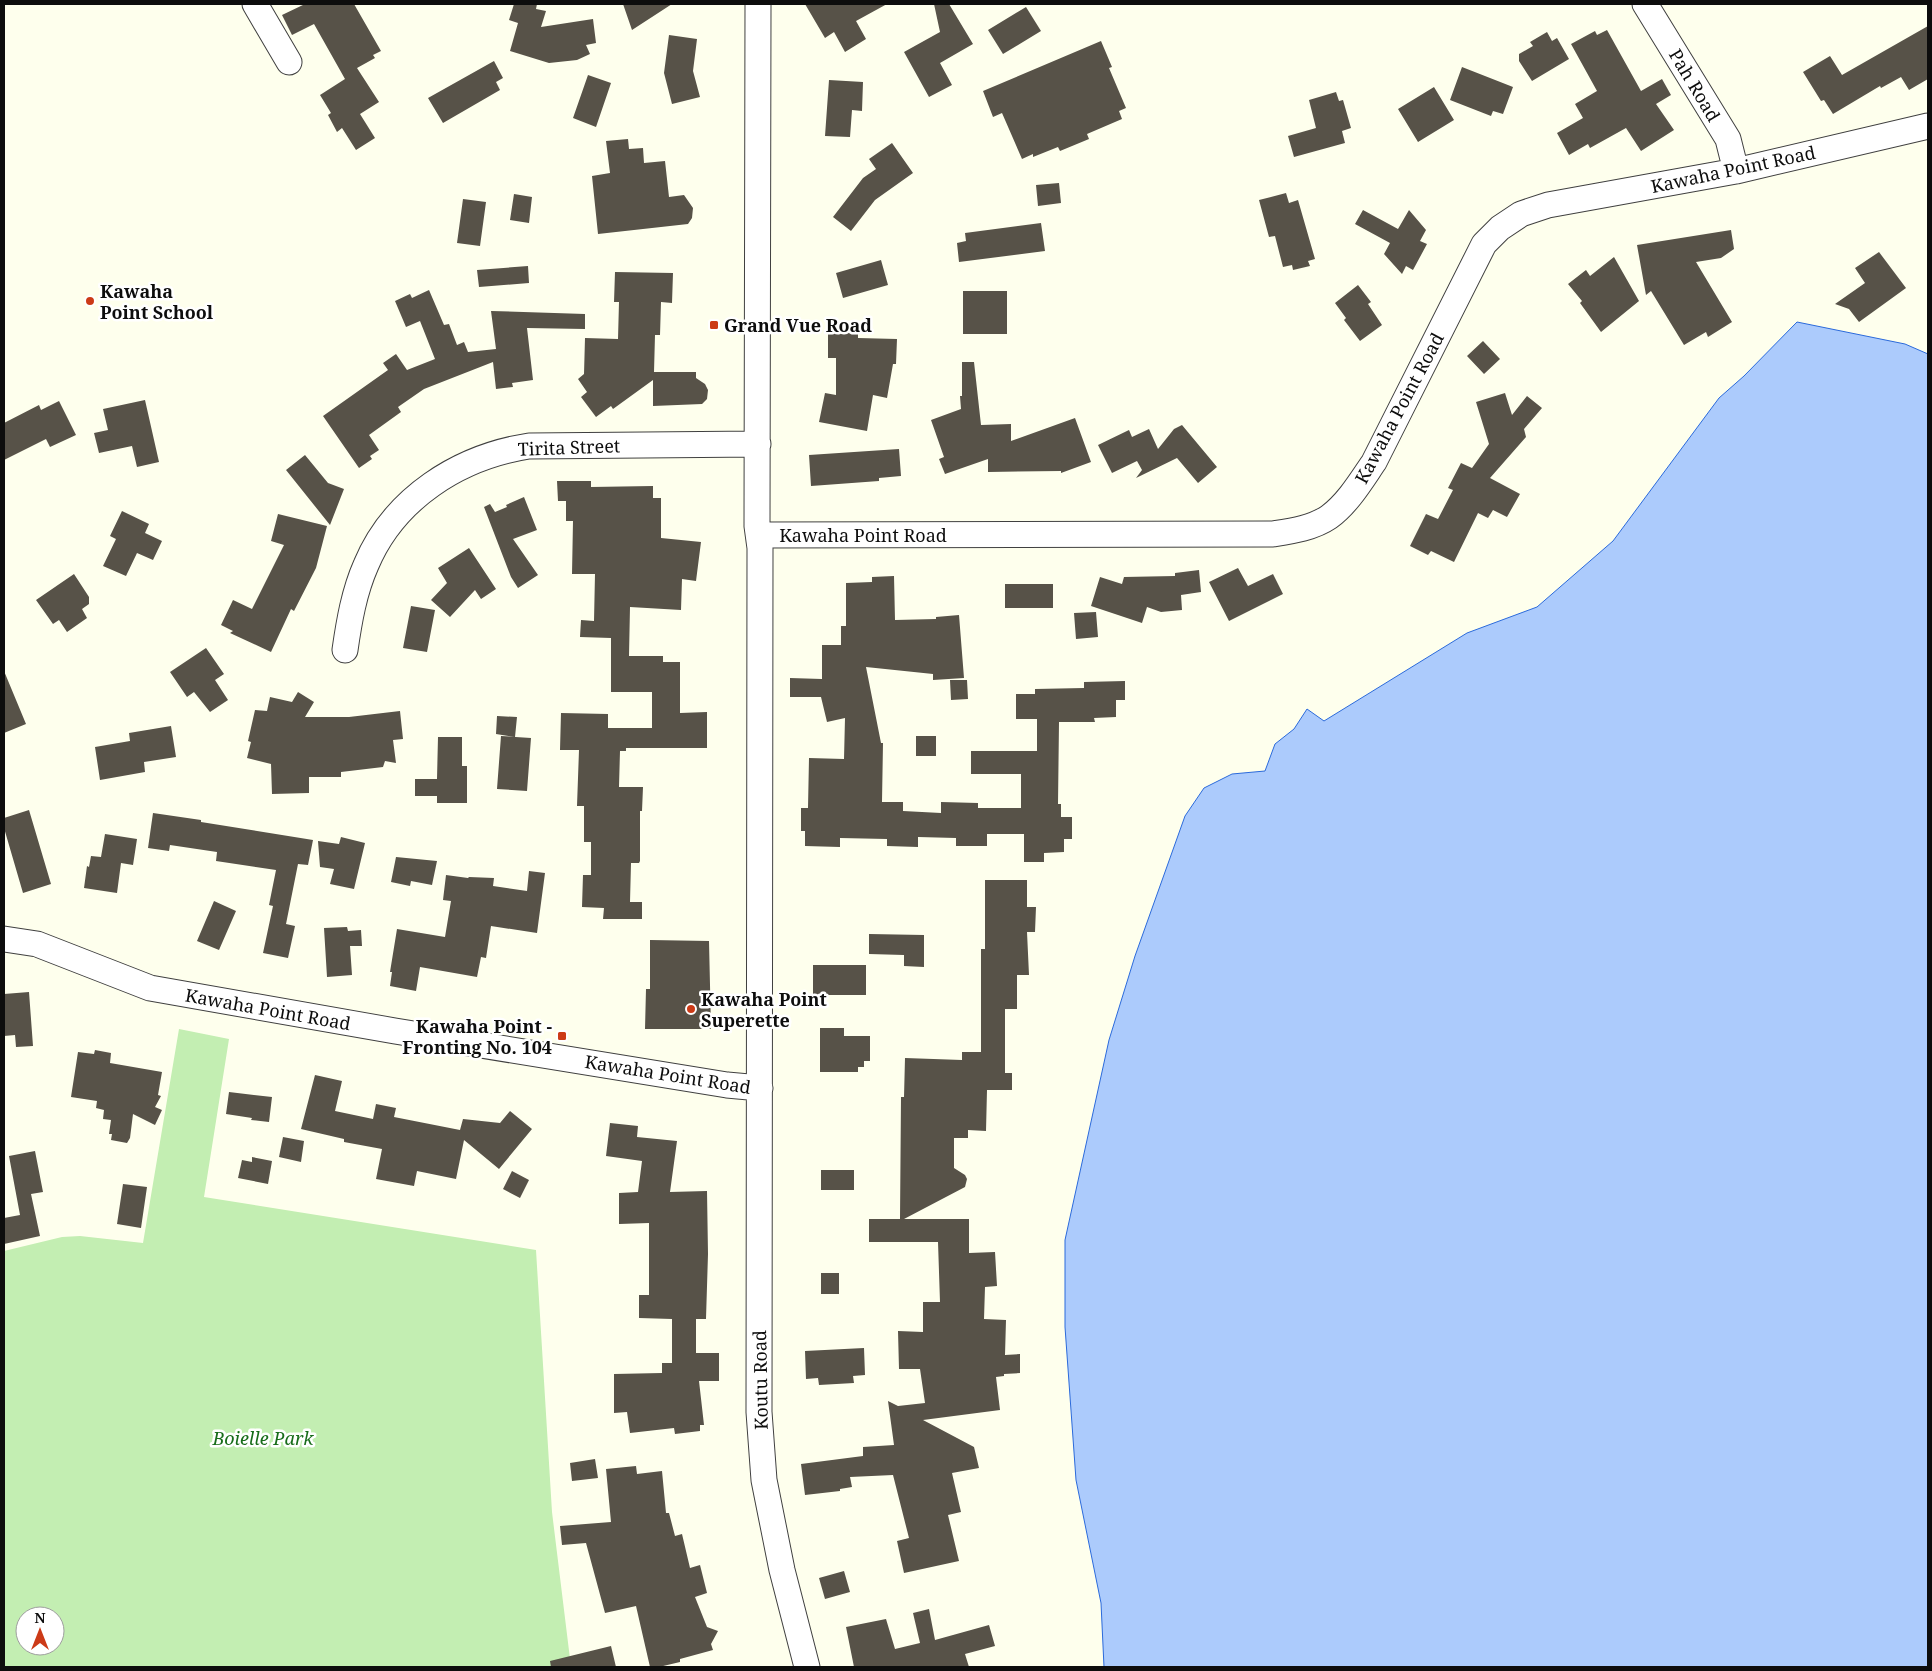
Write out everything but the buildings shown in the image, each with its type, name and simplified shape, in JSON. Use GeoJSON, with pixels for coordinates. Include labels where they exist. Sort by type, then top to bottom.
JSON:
{"type":"FeatureCollection","features":[{"type":"Feature","properties":{"kind":"street"},"geometry":{"type":"LineString","coordinates":[[255,4],[289,62]]}},
{"type":"Feature","properties":{"kind":"street"},"geometry":{"type":"LineString","coordinates":[[758,4],[757,526],[759,535]]}},
{"type":"Feature","properties":{"kind":"street","name":"Pah Road"},"geometry":{"type":"LineString","coordinates":[[1645,4],[1728,139],[1736,171]]}},
{"type":"Feature","properties":{"kind":"street","name":"Kawaha Point Road"},"geometry":{"type":"LineString","coordinates":[[4,939],[37,944],[150,988],[727,1085],[760,1088],[759,535],[1273,534],[1302,529],[1329,517],[1353,493],[1374,462],[1484,244],[1500,228],[1521,214],[1548,205],[1736,171],[1928,126]]}},
{"type":"Feature","properties":{"kind":"street","name":"Tirita Street"},"geometry":{"type":"LineString","coordinates":[[345,650],[350,617],[358,586],[366,565],[381,537],[399,513],[416,496],[456,468],[507,449],[529,446],[758,444]]}},
{"type":"Feature","properties":{"kind":"street","name":"Koutu Road"},"geometry":{"type":"LineString","coordinates":[[760,1088],[759,1412],[761,1450],[764,1480],[782,1570],[807,1667]]}},
{"type":"Feature","properties":{"kind":"green space","name":"Boielle Park"},"geometry":{"type":"Polygon","coordinates":[[[179,1029],[229,1039],[204,1197],[536,1250],[552,1512],[571,1667],[4,1667],[4,1251],[62,1237],[80,1236],[143,1243],[179,1029]]]}},
{"type":"Feature","properties":{"kind":"water"},"geometry":{"type":"Polygon","coordinates":[[[1797,322],[1905,344],[1928,354],[1928,1667],[1104,1667],[1101,1603],[1076,1480],[1065,1327],[1065,1240],[1109,1040],[1135,956],[1185,816],[1204,788],[1232,774],[1265,771],[1275,744],[1294,729],[1307,709],[1324,721],[1467,633],[1537,607],[1613,541],[1719,398],[1744,376],[1797,322]]]}},
{"type":"Feature","properties":{"kind":"place","name":"Kawaha Point School"},"geometry":{"type":"Point","coordinates":[90,301]}},
{"type":"Feature","properties":{"kind":"place","name":"Grand Vue Road"},"geometry":{"type":"Point","coordinates":[714,325]}},
{"type":"Feature","properties":{"kind":"place","name":"Kawaha Point Superette"},"geometry":{"type":"Point","coordinates":[691,1009]}},
{"type":"Feature","properties":{"kind":"place","name":"Kawaha Point - Fronting No. 104"},"geometry":{"type":"Point","coordinates":[562,1036]}}]}
